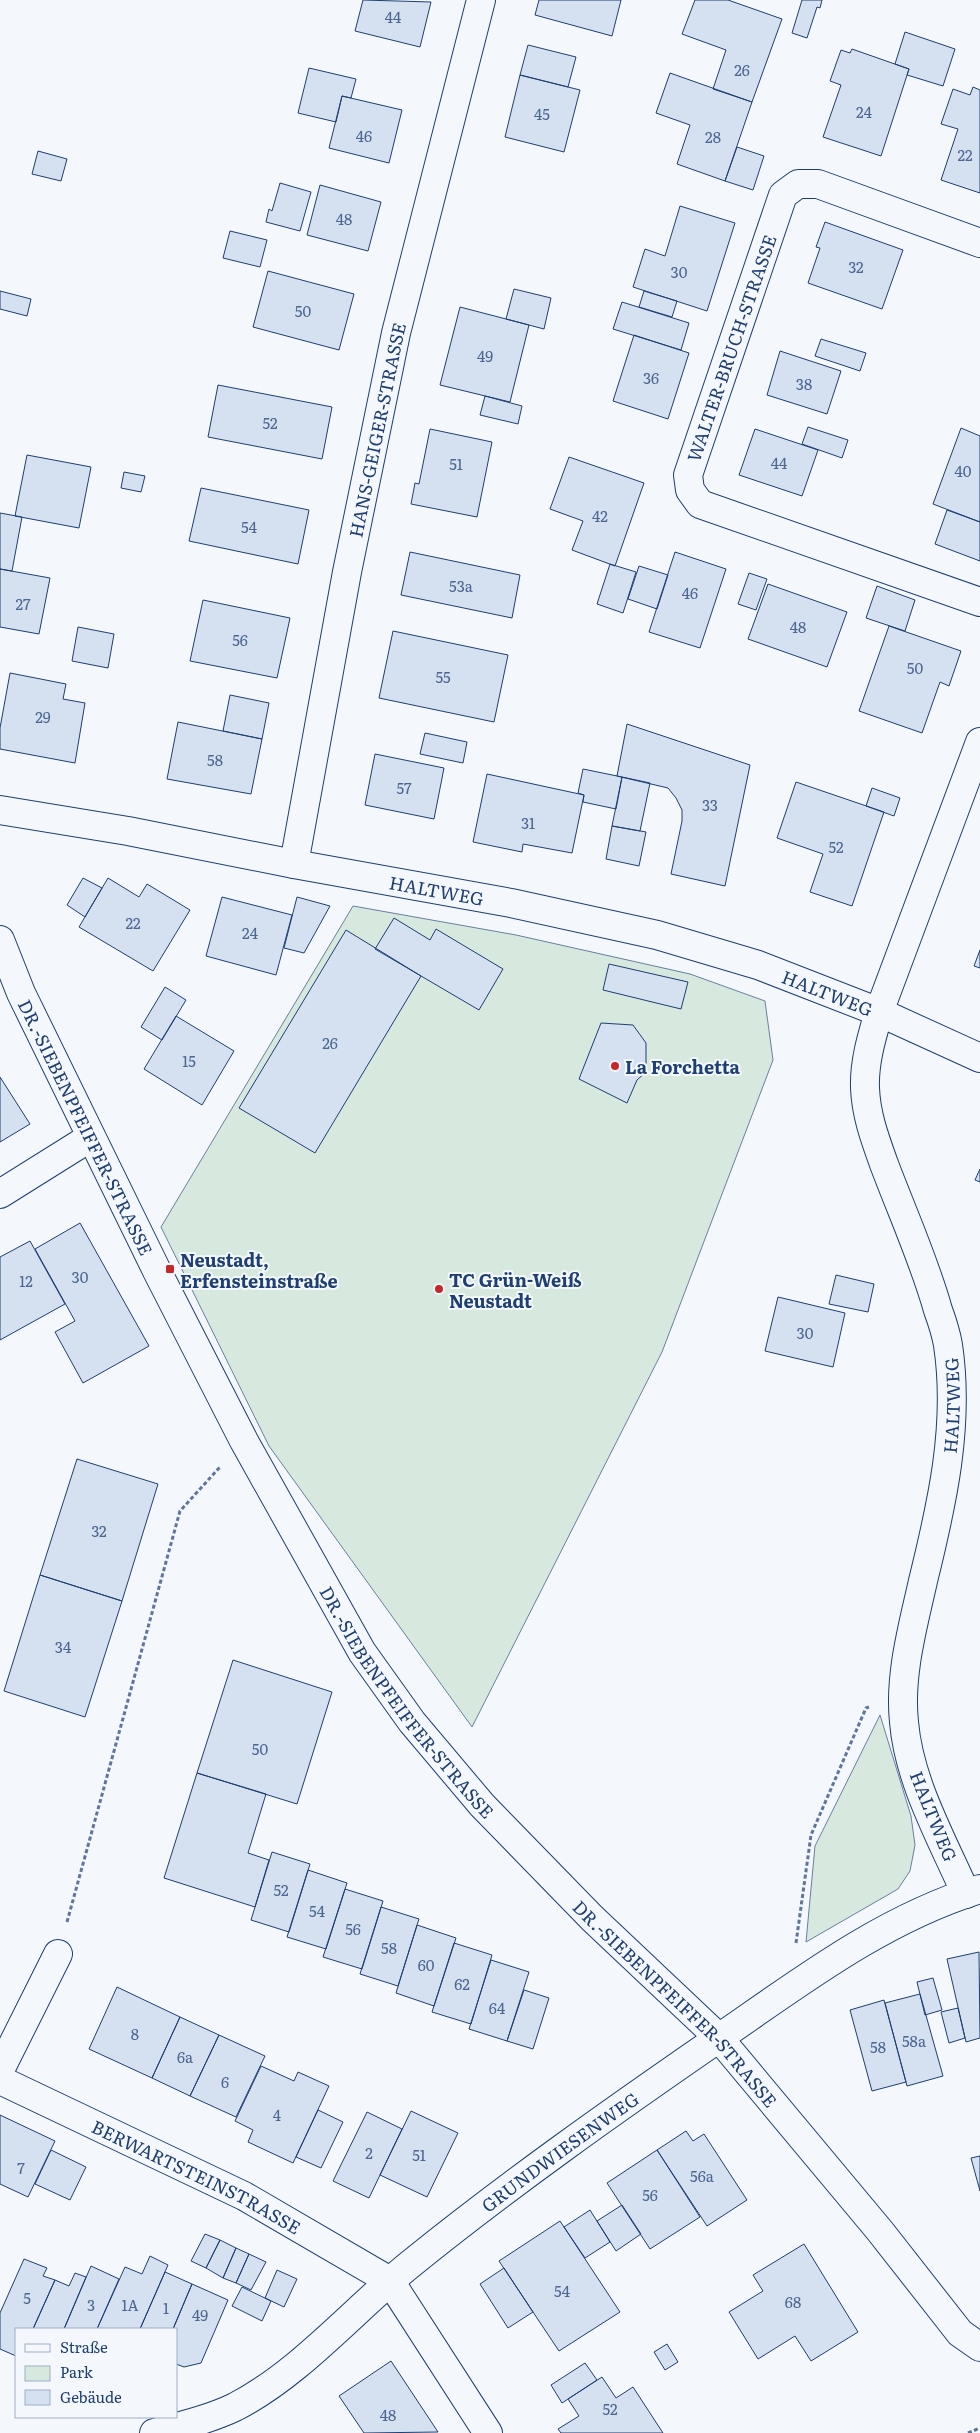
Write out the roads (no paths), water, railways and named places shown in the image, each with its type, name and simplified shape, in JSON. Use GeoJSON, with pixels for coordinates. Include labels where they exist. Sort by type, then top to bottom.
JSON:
{"type":"FeatureCollection","features":[{"type":"Feature","properties":{"kind":"street","name":"HANS-GEIGER-STRASSE"},"geometry":{"type":"LineString","coordinates":[[294,864],[345,582],[396,333],[481,0]]}},
{"type":"Feature","properties":{"kind":"street","name":"WALTER-BRUCH-STRASSE"},"geometry":{"type":"LineString","coordinates":[[980,243],[818,184],[798,184],[783,195],[688,475],[690,490],[700,504],[980,602]]}},
{"type":"Feature","properties":{"kind":"street"},"geometry":{"type":"LineString","coordinates":[[980,742],[879,1012],[980,1058]]}},
{"type":"Feature","properties":{"kind":"street","name":"HALTWEG"},"geometry":{"type":"LineString","coordinates":[[0,810],[128,830],[294,864],[511,903],[657,935],[758,965],[879,1012],[869,1047],[865,1087],[870,1126],[932,1289],[948,1344],[952,1398],[948,1458],[942,1504],[910,1637],[903,1689],[904,1722],[912,1760],[928,1809],[973,1891]]}},
{"type":"Feature","properties":{"kind":"street","name":"DR.-SIEBENPFEIFFER-STRASSE"},"geometry":{"type":"LineString","coordinates":[[0,940],[22,993],[91,1137],[244,1441],[362,1652],[412,1722],[496,1819],[592,1918],[719,2038],[880,2231],[960,2332],[980,2348]]}},
{"type":"Feature","properties":{"kind":"street"},"geometry":{"type":"LineString","coordinates":[[0,1194],[91,1137]]}},
{"type":"Feature","properties":{"kind":"street","name":"GRUNDWIESENWEG"},"geometry":{"type":"LineString","coordinates":[[154,2433],[186,2425],[234,2407],[268,2386],[318,2345],[390,2281],[492,2198],[790,1988],[885,1929],[973,1891]]}},
{"type":"Feature","properties":{"kind":"street"},"geometry":{"type":"LineString","coordinates":[[0,2070],[58,1954]]}},
{"type":"Feature","properties":{"kind":"street","name":"BERWARTSTEINSTRASSE"},"geometry":{"type":"LineString","coordinates":[[0,2080],[244,2196],[390,2281]]}},
{"type":"Feature","properties":{"kind":"street"},"geometry":{"type":"LineString","coordinates":[[390,2281],[488,2433]]}},
{"type":"Feature","properties":{"kind":"place","name":"La Forchetta"},"geometry":{"type":"Point","coordinates":[615,1066]}},
{"type":"Feature","properties":{"kind":"place","name":"Neustadt, Erfensteinstraße"},"geometry":{"type":"Point","coordinates":[170,1269]}},
{"type":"Feature","properties":{"kind":"place","name":"TC Grün-Weiß Neustadt"},"geometry":{"type":"Point","coordinates":[439,1289]}}]}
